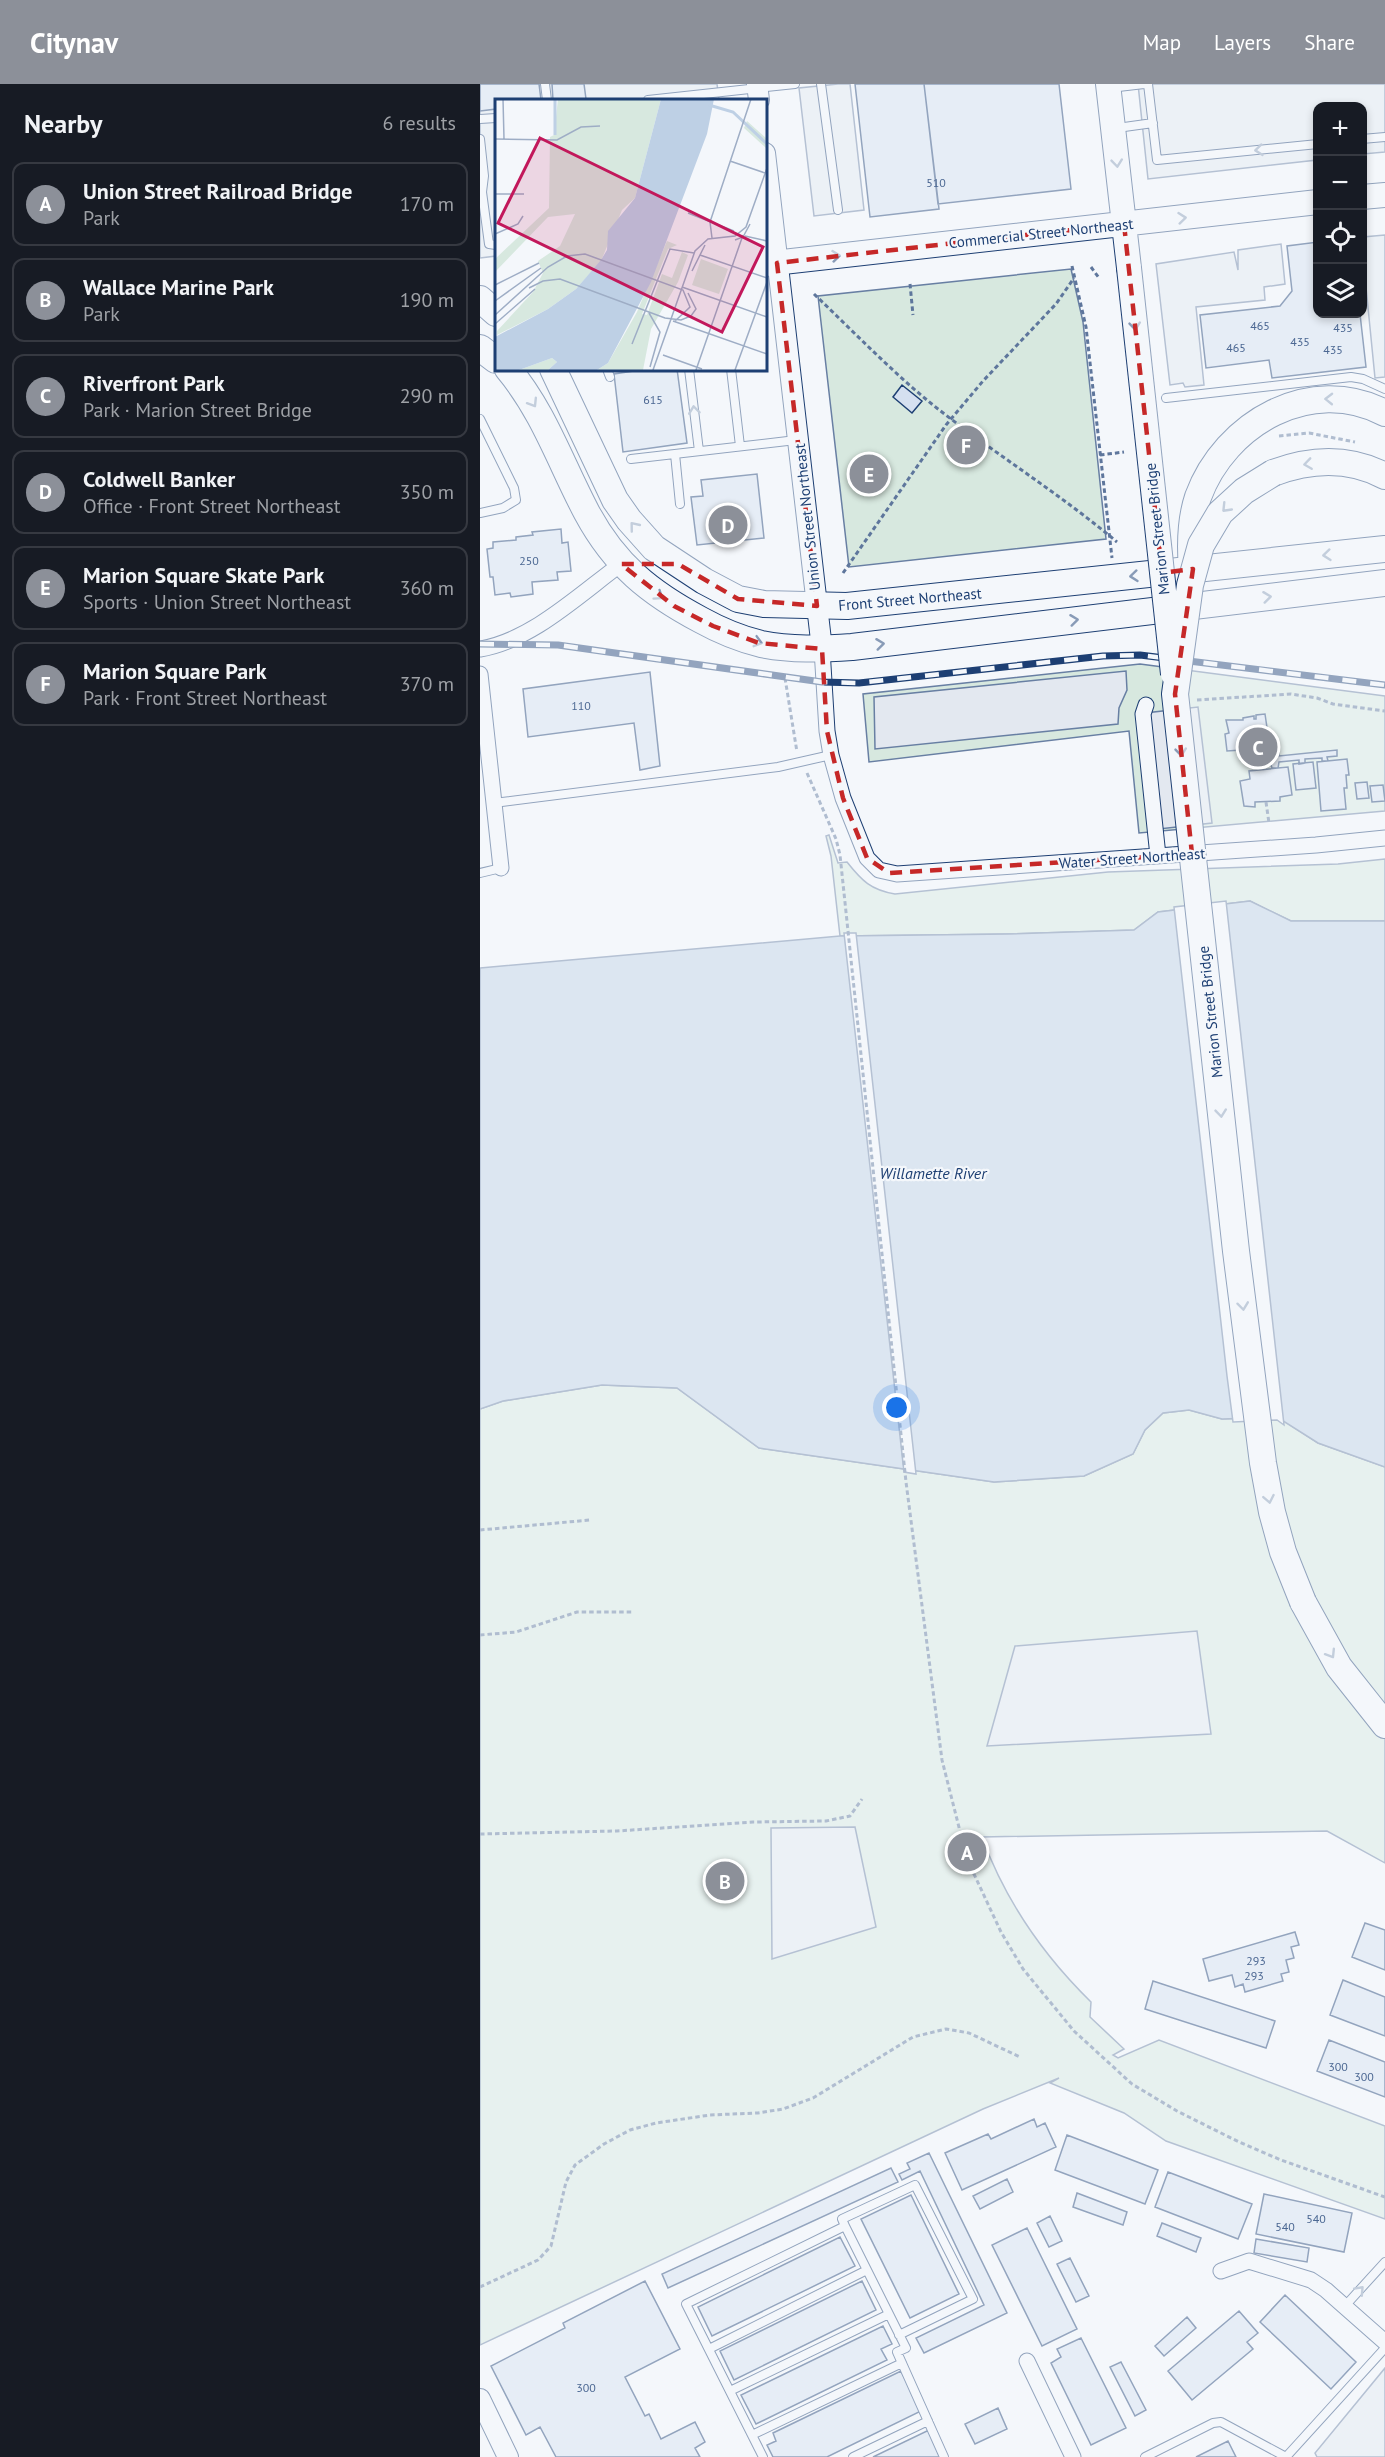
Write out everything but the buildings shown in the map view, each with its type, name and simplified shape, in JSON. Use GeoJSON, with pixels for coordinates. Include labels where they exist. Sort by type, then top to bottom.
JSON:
{"type":"FeatureCollection","features":[{"type":"Feature","properties":{"kind":"highway"},"geometry":{"type":"LineString","coordinates":[[480,298],[495,312]]}},
{"type":"Feature","properties":{"kind":"highway"},"geometry":{"type":"LineString","coordinates":[[480,348],[495,359]]}},
{"type":"Feature","properties":{"kind":"highway"},"geometry":{"type":"LineString","coordinates":[[509,370],[531,399],[546,425],[588,514],[621,564],[645,586],[674,606],[713,626],[759,643],[802,649],[864,646],[1385,583]]}},
{"type":"Feature","properties":{"kind":"highway","name":"Front Street Northeast"},"geometry":{"type":"LineString","coordinates":[[554,370],[615,500],[641,535],[660,553],[738,599],[764,604],[847,606],[1385,549]]}},
{"type":"Feature","properties":{"kind":"highway"},"geometry":{"type":"LineString","coordinates":[[1192,570],[1191,528],[1203,485],[1221,454],[1247,429],[1284,407],[1313,399],[1362,403],[1385,413]]}},
{"type":"Feature","properties":{"kind":"highway"},"geometry":{"type":"LineString","coordinates":[[1183,697],[1190,585],[1202,545],[1211,527],[1225,508],[1249,487],[1273,473],[1302,464],[1329,462],[1363,467],[1385,477]]}},
{"type":"Feature","properties":{"kind":"highway"},"geometry":{"type":"LineString","coordinates":[[621,564],[641,563],[654,567],[678,564]]}},
{"type":"Feature","properties":{"kind":"highway","name":"Marion Street Bridge"},"geometry":{"type":"LineString","coordinates":[[1183,697],[1236,1251],[1263,1462],[1272,1512],[1292,1578],[1319,1636],[1350,1682],[1385,1725]]}},
{"type":"Feature","properties":{"kind":"main road","name":"Marion Street Bridge"},"geometry":{"type":"LineString","coordinates":[[1108,86],[1183,697]]}},
{"type":"Feature","properties":{"kind":"main road"},"geometry":{"type":"LineString","coordinates":[[1367,197],[1385,195]]}},
{"type":"Feature","properties":{"kind":"main road","name":"Commercial Street Northeast"},"geometry":{"type":"LineString","coordinates":[[771,264],[1313,202]]}},
{"type":"Feature","properties":{"kind":"main road"},"geometry":{"type":"LineString","coordinates":[[480,298],[495,295]]}},
{"type":"Feature","properties":{"kind":"street","name":"Union Street Northeast"},"geometry":{"type":"LineString","coordinates":[[766,172],[771,264],[798,440],[822,649],[822,682],[831,755],[843,798],[867,858],[879,870]]}},
{"type":"Feature","properties":{"kind":"street"},"geometry":{"type":"LineString","coordinates":[[480,649],[506,643],[532,629],[621,564]]}},
{"type":"Feature","properties":{"kind":"street"},"geometry":{"type":"LineString","coordinates":[[480,674],[501,868]]}},
{"type":"Feature","properties":{"kind":"street"},"geometry":{"type":"LineString","coordinates":[[1146,705],[1143,714],[1158,856]]}},
{"type":"Feature","properties":{"kind":"street","name":"Water Street Northeast"},"geometry":{"type":"LineString","coordinates":[[879,870],[897,874],[1385,838]]}},
{"type":"Feature","properties":{"kind":"street"},"geometry":{"type":"LineString","coordinates":[[1221,2271],[1249,2261],[1311,2280],[1345,2306],[1385,2342]]}},
{"type":"Feature","properties":{"kind":"street"},"geometry":{"type":"LineString","coordinates":[[1027,2361],[1073,2457]]}},
{"type":"Feature","properties":{"kind":"street"},"geometry":{"type":"LineString","coordinates":[[480,2399],[508,2457]]}},
{"type":"Feature","properties":{"kind":"lane"},"geometry":{"type":"LineString","coordinates":[[545,84],[547,99]]}},
{"type":"Feature","properties":{"kind":"lane"},"geometry":{"type":"LineString","coordinates":[[660,99],[758,91],[795,84]]}},
{"type":"Feature","properties":{"kind":"lane"},"geometry":{"type":"LineString","coordinates":[[821,84],[838,210]]}},
{"type":"Feature","properties":{"kind":"lane"},"geometry":{"type":"LineString","coordinates":[[1108,86],[1146,84],[1157,160],[1313,144]]}},
{"type":"Feature","properties":{"kind":"lane"},"geometry":{"type":"LineString","coordinates":[[480,119],[495,117]]}},
{"type":"Feature","properties":{"kind":"lane"},"geometry":{"type":"LineString","coordinates":[[1113,128],[1153,123]]}},
{"type":"Feature","properties":{"kind":"lane"},"geometry":{"type":"LineString","coordinates":[[1367,139],[1385,137]]}},
{"type":"Feature","properties":{"kind":"lane"},"geometry":{"type":"LineString","coordinates":[[480,139],[484,176],[482,192],[489,244],[495,245]]}},
{"type":"Feature","properties":{"kind":"lane"},"geometry":{"type":"LineString","coordinates":[[607,370],[610,377]]}},
{"type":"Feature","properties":{"kind":"lane"},"geometry":{"type":"LineString","coordinates":[[689,370],[699,451]]}},
{"type":"Feature","properties":{"kind":"lane"},"geometry":{"type":"LineString","coordinates":[[731,370],[741,446]]}},
{"type":"Feature","properties":{"kind":"lane"},"geometry":{"type":"LineString","coordinates":[[1166,398],[1351,377],[1363,379],[1385,389]]}},
{"type":"Feature","properties":{"kind":"lane"},"geometry":{"type":"LineString","coordinates":[[480,419],[514,488],[516,500],[503,508],[480,513]]}},
{"type":"Feature","properties":{"kind":"lane"},"geometry":{"type":"LineString","coordinates":[[631,459],[798,440]]}},
{"type":"Feature","properties":{"kind":"lane"},"geometry":{"type":"LineString","coordinates":[[675,454],[680,504]]}},
{"type":"Feature","properties":{"kind":"lane"},"geometry":{"type":"LineString","coordinates":[[494,803],[778,766],[831,755]]}},
{"type":"Feature","properties":{"kind":"lane"},"geometry":{"type":"LineString","coordinates":[[480,873],[501,868]]}},
{"type":"Feature","properties":{"kind":"lane"},"geometry":{"type":"LineString","coordinates":[[899,2335],[973,2299],[915,2185],[843,2220],[845,2226],[899,2335],[906,2348],[897,2352],[944,2457]]}},
{"type":"Feature","properties":{"kind":"lane"},"geometry":{"type":"LineString","coordinates":[[763,2457],[686,2304],[845,2226]]}},
{"type":"Feature","properties":{"kind":"lane"},"geometry":{"type":"LineString","coordinates":[[1345,2306],[1385,2262]]}},
{"type":"Feature","properties":{"kind":"lane"},"geometry":{"type":"LineString","coordinates":[[709,2349],[867,2270]]}},
{"type":"Feature","properties":{"kind":"lane"},"geometry":{"type":"LineString","coordinates":[[730,2391],[889,2314]]}},
{"type":"Feature","properties":{"kind":"lane"},"geometry":{"type":"LineString","coordinates":[[1145,2457],[1213,2423],[1221,2422],[1286,2457],[1385,2348]]}},
{"type":"Feature","properties":{"kind":"lane"},"geometry":{"type":"LineString","coordinates":[[752,2435],[902,2363]]}},
{"type":"Feature","properties":{"kind":"lane"},"geometry":{"type":"LineString","coordinates":[[853,2457],[928,2421]]}},
{"type":"Feature","properties":{"kind":"path"},"geometry":{"type":"LineString","coordinates":[[1072,266],[1086,327],[1114,578]]}},
{"type":"Feature","properties":{"kind":"path"},"geometry":{"type":"LineString","coordinates":[[1091,267],[1099,278]]}},
{"type":"Feature","properties":{"kind":"path"},"geometry":{"type":"LineString","coordinates":[[843,573],[951,418],[990,373],[1056,304],[1074,278]]}},
{"type":"Feature","properties":{"kind":"path"},"geometry":{"type":"LineString","coordinates":[[910,284],[913,315]]}},
{"type":"Feature","properties":{"kind":"path"},"geometry":{"type":"LineString","coordinates":[[814,294],[897,374],[951,418],[1022,468],[1117,542]]}},
{"type":"Feature","properties":{"kind":"path"},"geometry":{"type":"LineString","coordinates":[[1271,438],[1309,433],[1345,438],[1362,444]]}},
{"type":"Feature","properties":{"kind":"path"},"geometry":{"type":"LineString","coordinates":[[1100,455],[1124,452]]}},
{"type":"Feature","properties":{"kind":"path"},"geometry":{"type":"LineString","coordinates":[[785,678],[797,754]]}},
{"type":"Feature","properties":{"kind":"path"},"geometry":{"type":"LineString","coordinates":[[1183,697],[1291,694],[1317,698],[1333,704],[1385,711]]}},
{"type":"Feature","properties":{"kind":"path"},"geometry":{"type":"LineString","coordinates":[[807,773],[836,839],[846,901],[906,1482],[942,1760],[967,1859],[981,1893],[1023,1969],[1074,2031],[1132,2084],[1177,2111],[1231,2138],[1281,2160],[1385,2197]]}},
{"type":"Feature","properties":{"kind":"path"},"geometry":{"type":"LineString","coordinates":[[1266,802],[1269,823]]}},
{"type":"Feature","properties":{"kind":"path"},"geometry":{"type":"LineString","coordinates":[[480,1530],[590,1520]]}},
{"type":"Feature","properties":{"kind":"path"},"geometry":{"type":"LineString","coordinates":[[480,1635],[516,1632],[577,1611],[633,1612]]}},
{"type":"Feature","properties":{"kind":"path"},"geometry":{"type":"LineString","coordinates":[[480,1834],[617,1831],[753,1822],[826,1821],[850,1816],[862,1799]]}},
{"type":"Feature","properties":{"kind":"path"},"geometry":{"type":"LineString","coordinates":[[480,2287],[538,2260],[551,2246],[566,2182],[575,2165],[604,2144],[630,2130],[656,2123],[710,2115],[758,2113],[783,2109],[813,2098],[913,2037],[946,2029],[969,2033],[1020,2057]]}},
{"type":"Feature","properties":{"kind":"highlighted area"},"geometry":{"type":"Polygon","coordinates":[[[1124,224],[1162,573],[1193,569],[1175,694],[1192,854],[889,873],[867,858],[843,798],[827,731],[822,649],[759,643],[713,626],[674,606],[621,564],[678,564],[738,599],[817,606],[777,263],[1124,224]]]}},
{"type":"Feature","properties":{"kind":"shaded area"},"geometry":{"type":"Polygon","coordinates":[[[480,84],[717,84],[719,99],[495,99],[495,256],[480,258],[480,84]]]}},
{"type":"Feature","properties":{"kind":"shaded area"},"geometry":{"type":"Polygon","coordinates":[[[850,84],[864,210],[814,216],[799,88],[850,84]]]}},
{"type":"Feature","properties":{"kind":"shaded area"},"geometry":{"type":"Polygon","coordinates":[[[1138,84],[1385,84],[1385,152],[1367,154],[1367,102],[1313,102],[1313,160],[1148,179],[1138,84]]]}},
{"type":"Feature","properties":{"kind":"shaded area"},"geometry":{"type":"Polygon","coordinates":[[[1385,235],[1385,377],[1375,378],[1367,297],[1367,237],[1385,235]]]}},
{"type":"Feature","properties":{"kind":"shaded area"},"geometry":{"type":"Polygon","coordinates":[[[1281,244],[1285,284],[1264,287],[1265,300],[1196,307],[1204,385],[1185,387],[1183,383],[1170,385],[1156,264],[1234,252],[1238,270],[1238,250],[1281,244]]]}},
{"type":"Feature","properties":{"kind":"shaded area"},"geometry":{"type":"Polygon","coordinates":[[[1071,269],[1083,322],[1106,539],[849,567],[818,296],[1071,269]]]}},
{"type":"Feature","properties":{"kind":"shaded area"},"geometry":{"type":"Polygon","coordinates":[[[1140,664],[1385,696],[1385,811],[1139,833],[1129,731],[869,762],[863,694],[1140,664]]]}},
{"type":"Feature","properties":{"kind":"shaded area"},"geometry":{"type":"Polygon","coordinates":[[[1126,671],[1127,690],[1119,708],[1118,724],[875,749],[874,697],[1126,671]]]}},
{"type":"Feature","properties":{"kind":"shaded area"},"geometry":{"type":"Polygon","coordinates":[[[1198,707],[1212,823],[1159,829],[1145,713],[1198,707]]]}},
{"type":"Feature","properties":{"kind":"shaded area"},"geometry":{"type":"Polygon","coordinates":[[[829,835],[838,863],[847,862],[868,884],[879,890],[895,894],[1108,872],[1338,864],[1385,859],[1385,921],[1291,921],[1250,901],[1158,912],[1134,930],[840,936],[831,856],[826,836],[829,835]]]}},
{"type":"Feature","properties":{"kind":"shaded area"},"geometry":{"type":"Polygon","coordinates":[[[602,1385],[677,1388],[759,1448],[994,1482],[1084,1476],[1133,1454],[1145,1430],[1163,1413],[1189,1410],[1222,1419],[1278,1417],[1318,1443],[1385,1467],[1385,1863],[1327,1831],[982,1837],[1002,1883],[1027,1926],[1073,1984],[1091,2002],[1090,2017],[1124,2049],[1113,2055],[1118,2058],[1159,2040],[1385,2126],[1385,2219],[1166,2141],[1124,2113],[1050,2083],[1059,2078],[983,2109],[480,2345],[480,1409],[503,1401],[602,1385]]]}},
{"type":"Feature","properties":{"kind":"shaded area"},"geometry":{"type":"Polygon","coordinates":[[[1197,1631],[1211,1734],[987,1746],[1015,1646],[1197,1631]]]}},
{"type":"Feature","properties":{"kind":"shaded area"},"geometry":{"type":"Polygon","coordinates":[[[855,1827],[876,1927],[772,1959],[771,1828],[855,1827]]]}},
{"type":"Feature","properties":{"kind":"shaded area"},"geometry":{"type":"Polygon","coordinates":[[[1385,2368],[1385,2457],[1317,2457],[1315,2453],[1385,2368]]]}},
{"type":"Feature","properties":{"kind":"water","name":"Willamette River"},"geometry":{"type":"Polygon","coordinates":[[[1250,901],[1291,921],[1385,921],[1385,1467],[1318,1443],[1277,1417],[1222,1419],[1189,1410],[1163,1413],[1145,1430],[1133,1454],[1084,1476],[994,1482],[759,1448],[677,1388],[602,1385],[503,1401],[480,1409],[480,968],[840,936],[1134,930],[1158,912],[1250,901]]]}},
{"type":"Feature","properties":{"kind":"pier"},"geometry":{"type":"Polygon","coordinates":[[[1226,901],[1284,1425],[1277,1420],[1233,1422],[1174,907],[1226,901]]]}},
{"type":"Feature","properties":{"kind":"pier"},"geometry":{"type":"Polygon","coordinates":[[[844,933],[856,933],[916,1474],[904,1472],[844,933]]]}},
{"type":"Feature","properties":{"kind":"railway"},"geometry":{"type":"LineString","coordinates":[[480,644],[558,645],[822,682],[859,683],[1103,656],[1140,655],[1385,685]]}},
{"type":"Feature","properties":{"kind":"place","name":"Marion Square Park"},"geometry":{"type":"Point","coordinates":[966,445]}},
{"type":"Feature","properties":{"kind":"place","name":"Marion Square Skate Park"},"geometry":{"type":"Point","coordinates":[869,474]}},
{"type":"Feature","properties":{"kind":"place","name":"Coldwell Banker"},"geometry":{"type":"Point","coordinates":[728,525]}},
{"type":"Feature","properties":{"kind":"place","name":"Riverfront Park"},"geometry":{"type":"Point","coordinates":[1258,747]}},
{"type":"Feature","properties":{"kind":"place","name":"Union Street Railroad Bridge"},"geometry":{"type":"Point","coordinates":[967,1852]}},
{"type":"Feature","properties":{"kind":"place","name":"Wallace Marine Park"},"geometry":{"type":"Point","coordinates":[725,1881]}}]}
